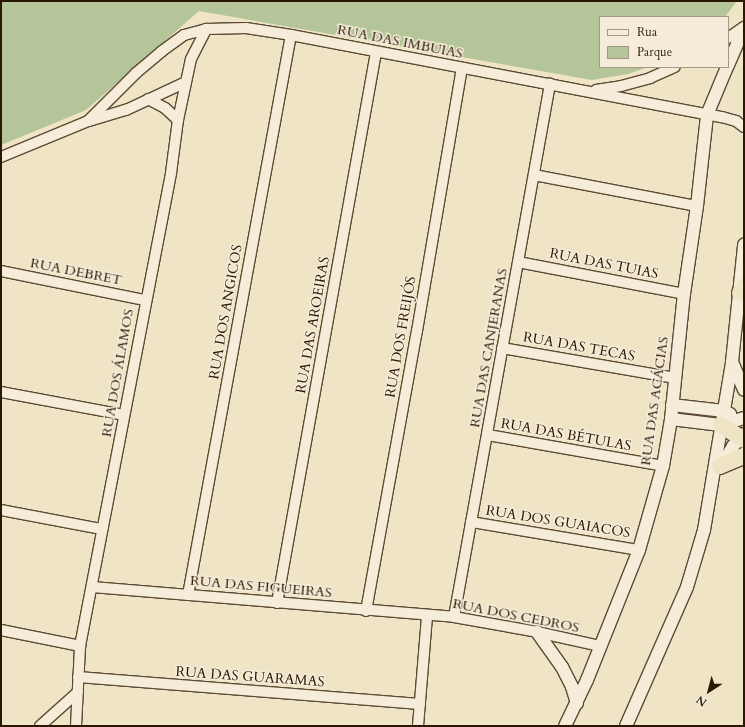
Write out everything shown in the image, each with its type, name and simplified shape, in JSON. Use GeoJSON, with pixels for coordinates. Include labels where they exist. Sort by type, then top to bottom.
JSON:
{"type":"FeatureCollection","features":[{"type":"Feature","properties":{"kind":"highway"},"geometry":{"type":"LineString","coordinates":[[722,418],[743,437]]}},
{"type":"Feature","properties":{"kind":"highway"},"geometry":{"type":"LineString","coordinates":[[720,466],[744,456]]}},
{"type":"Feature","properties":{"kind":"street"},"geometry":{"type":"LineString","coordinates":[[729,37],[744,27]]}},
{"type":"Feature","properties":{"kind":"street","name":"RUA DAS ACÁCIAS"},"geometry":{"type":"LineString","coordinates":[[729,64],[744,27]]}},
{"type":"Feature","properties":{"kind":"street","name":"RUA DAS IMBUIAS"},"geometry":{"type":"LineString","coordinates":[[88,121],[136,73],[184,35],[206,29],[246,28],[291,35],[588,91],[736,121],[744,127]]}},
{"type":"Feature","properties":{"kind":"street","name":"RUA DOS ÁLAMOS"},"geometry":{"type":"LineString","coordinates":[[76,726],[80,646],[145,300],[171,174],[178,120],[191,59],[206,29]]}},
{"type":"Feature","properties":{"kind":"street","name":"RUA DOS ANGICOS"},"geometry":{"type":"LineString","coordinates":[[188,595],[291,35]]}},
{"type":"Feature","properties":{"kind":"street","name":"RUA DAS AROEIRAS"},"geometry":{"type":"LineString","coordinates":[[277,603],[376,52]]}},
{"type":"Feature","properties":{"kind":"street","name":"RUA DOS FREIJÓS"},"geometry":{"type":"LineString","coordinates":[[366,611],[417,331],[462,68]]}},
{"type":"Feature","properties":{"kind":"street","name":"RUA DAS IMBUIAS"},"geometry":{"type":"LineString","coordinates":[[588,91],[621,86],[643,80],[673,68]]}},
{"type":"Feature","properties":{"kind":"street","name":"RUA DAS ACÁCIAS"},"geometry":{"type":"LineString","coordinates":[[565,726],[577,703],[640,550],[663,466],[671,419],[674,378],[684,294],[697,206],[707,115],[727,68]]}},
{"type":"Feature","properties":{"kind":"street"},"geometry":{"type":"LineString","coordinates":[[1,157],[88,121],[126,110],[186,82]]}},
{"type":"Feature","properties":{"kind":"street","name":"RUA DAS CANJERANAS"},"geometry":{"type":"LineString","coordinates":[[454,617],[488,435],[502,348],[550,84]]}},
{"type":"Feature","properties":{"kind":"street"},"geometry":{"type":"LineString","coordinates":[[148,99],[165,108],[178,120]]}},
{"type":"Feature","properties":{"kind":"street"},"geometry":{"type":"LineString","coordinates":[[534,175],[697,206]]}},
{"type":"Feature","properties":{"kind":"street"},"geometry":{"type":"LineString","coordinates":[[626,726],[687,587],[704,530],[713,484],[722,418],[732,362],[742,290],[744,245]]}},
{"type":"Feature","properties":{"kind":"street","name":"RUA DAS TUIAS"},"geometry":{"type":"LineString","coordinates":[[518,262],[684,294]]}},
{"type":"Feature","properties":{"kind":"street","name":"RUA DEBRET"},"geometry":{"type":"LineString","coordinates":[[1,271],[145,300]]}},
{"type":"Feature","properties":{"kind":"street","name":"RUA DAS TECAS"},"geometry":{"type":"LineString","coordinates":[[502,348],[674,378]]}},
{"type":"Feature","properties":{"kind":"street"},"geometry":{"type":"LineString","coordinates":[[732,362],[744,390]]}},
{"type":"Feature","properties":{"kind":"street"},"geometry":{"type":"LineString","coordinates":[[1,392],[124,415]]}},
{"type":"Feature","properties":{"kind":"street"},"geometry":{"type":"LineString","coordinates":[[672,405],[722,418]]}},
{"type":"Feature","properties":{"kind":"street"},"geometry":{"type":"LineString","coordinates":[[671,419],[742,418]]}},
{"type":"Feature","properties":{"kind":"street","name":"RUA DAS BÉTULAS"},"geometry":{"type":"LineString","coordinates":[[488,435],[663,466]]}},
{"type":"Feature","properties":{"kind":"street"},"geometry":{"type":"LineString","coordinates":[[713,484],[720,466],[743,437]]}},
{"type":"Feature","properties":{"kind":"street"},"geometry":{"type":"LineString","coordinates":[[1,510],[102,529]]}},
{"type":"Feature","properties":{"kind":"street","name":"RUA DOS GUAIACOS"},"geometry":{"type":"LineString","coordinates":[[471,522],[640,550]]}},
{"type":"Feature","properties":{"kind":"street","name":"RUA DAS FIGUEIRAS"},"geometry":{"type":"LineString","coordinates":[[92,587],[427,616]]}},
{"type":"Feature","properties":{"kind":"street"},"geometry":{"type":"LineString","coordinates":[[418,726],[427,616]]}},
{"type":"Feature","properties":{"kind":"street","name":"RUA DOS CEDROS"},"geometry":{"type":"LineString","coordinates":[[427,616],[454,617],[537,632],[600,646]]}},
{"type":"Feature","properties":{"kind":"street"},"geometry":{"type":"LineString","coordinates":[[1,630],[80,646]]}},
{"type":"Feature","properties":{"kind":"street"},"geometry":{"type":"LineString","coordinates":[[537,632],[562,667],[572,687],[577,703]]}},
{"type":"Feature","properties":{"kind":"street","name":"RUA DAS GUARAMAS"},"geometry":{"type":"LineString","coordinates":[[78,677],[420,704]]}},
{"type":"Feature","properties":{"kind":"street"},"geometry":{"type":"LineString","coordinates":[[40,726],[78,692]]}},
{"type":"Feature","properties":{"kind":"green space"},"geometry":{"type":"Polygon","coordinates":[[[1,1],[737,1],[726,16],[599,16],[599,68],[645,68],[628,74],[592,80],[199,11],[86,110],[1,145],[1,1]]]}}]}
